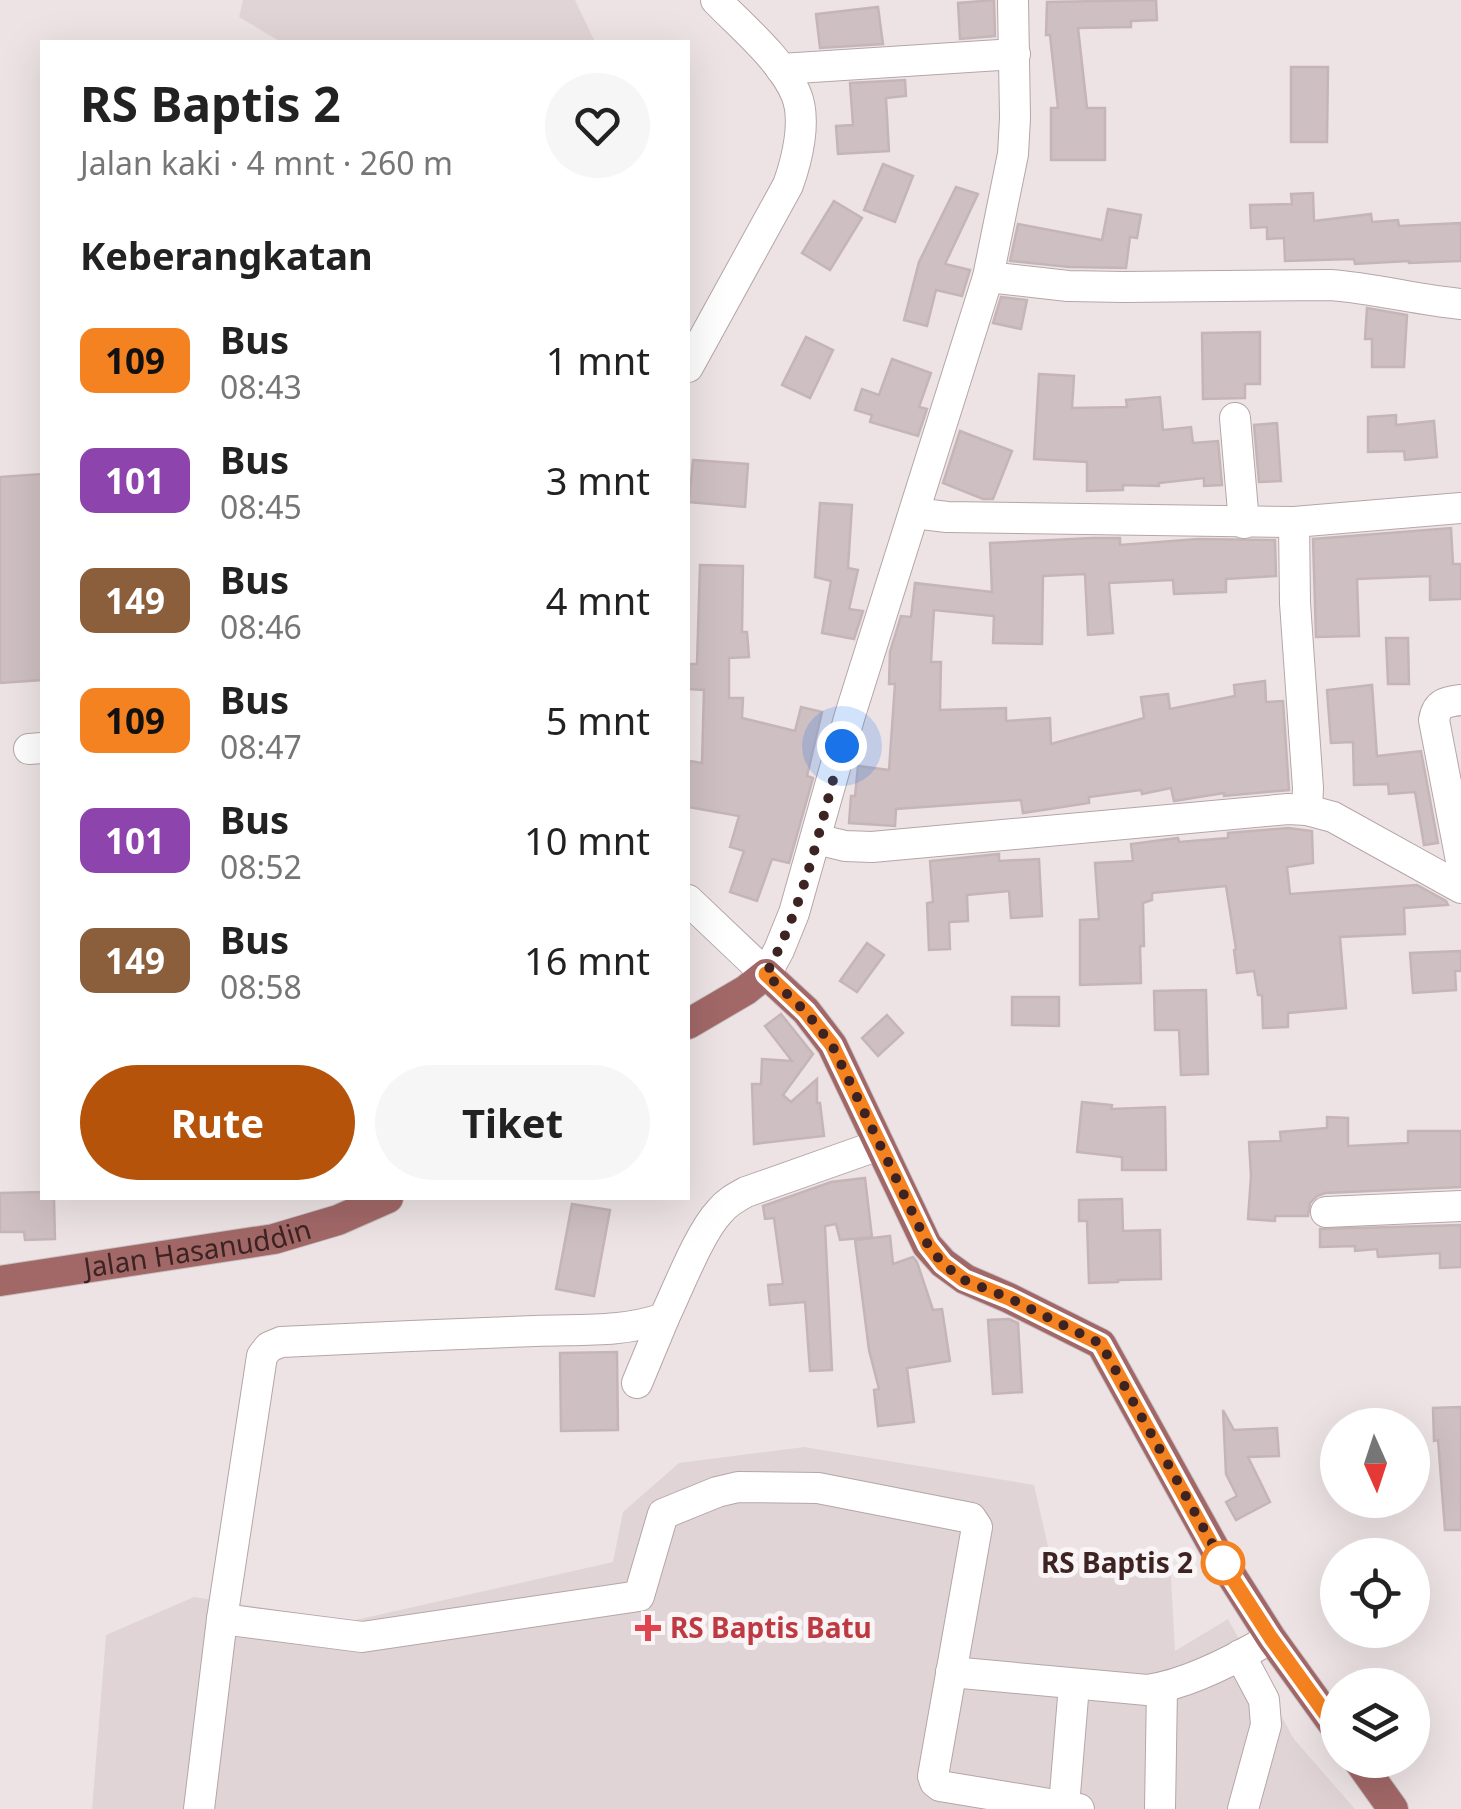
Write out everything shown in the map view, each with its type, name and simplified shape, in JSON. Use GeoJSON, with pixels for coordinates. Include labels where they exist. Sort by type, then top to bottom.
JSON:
{"type":"FeatureCollection","features":[{"type":"Feature","properties":{"kind":"main road"},"geometry":{"type":"LineString","coordinates":[[690,1023],[766,974],[806,1012],[832,1045],[928,1245],[943,1264],[964,1280],[1101,1344],[1216,1553],[1320,1706]]}},
{"type":"Feature","properties":{"kind":"main road","name":"Jalan Hasanuddin"},"geometry":{"type":"LineString","coordinates":[[0,1281],[274,1239],[338,1220],[383,1200]]}},
{"type":"Feature","properties":{"kind":"main road"},"geometry":{"type":"LineString","coordinates":[[1371,1778],[1393,1809]]}},
{"type":"Feature","properties":{"kind":"street"},"geometry":{"type":"LineString","coordinates":[[691,361],[788,185],[798,159],[797,96],[781,69],[716,0]]}},
{"type":"Feature","properties":{"kind":"street"},"geometry":{"type":"LineString","coordinates":[[690,902],[766,974],[794,914],[850,715],[988,278],[1014,154],[1013,0]]}},
{"type":"Feature","properties":{"kind":"street"},"geometry":{"type":"LineString","coordinates":[[781,69],[1015,54]]}},
{"type":"Feature","properties":{"kind":"street"},"geometry":{"type":"LineString","coordinates":[[988,278],[1068,286],[1330,285],[1461,304]]}},
{"type":"Feature","properties":{"kind":"street"},"geometry":{"type":"LineString","coordinates":[[1235,418],[1244,523]]}},
{"type":"Feature","properties":{"kind":"street"},"geometry":{"type":"LineString","coordinates":[[914,513],[1244,523],[1461,508]]}},
{"type":"Feature","properties":{"kind":"street"},"geometry":{"type":"LineString","coordinates":[[1294,522],[1307,810]]}},
{"type":"Feature","properties":{"kind":"street"},"geometry":{"type":"LineString","coordinates":[[1459,874],[1434,720],[1443,702],[1461,700]]}},
{"type":"Feature","properties":{"kind":"street"},"geometry":{"type":"LineString","coordinates":[[816,839],[872,847],[1307,810],[1334,817],[1459,874]]}},
{"type":"Feature","properties":{"kind":"street"},"geometry":{"type":"LineString","coordinates":[[622,1329],[642,1371],[664,1318],[719,1211],[746,1192],[880,1144]]}},
{"type":"Feature","properties":{"kind":"street"},"geometry":{"type":"LineString","coordinates":[[1326,1212],[1461,1206]]}},
{"type":"Feature","properties":{"kind":"street"},"geometry":{"type":"LineString","coordinates":[[198,1809],[262,1356],[270,1346],[282,1342],[622,1329],[664,1318]]}},
{"type":"Feature","properties":{"kind":"street"},"geometry":{"type":"LineString","coordinates":[[222,1619],[362,1637],[639,1596],[660,1517],[666,1512],[738,1488],[826,1488],[971,1518],[977,1527],[934,1776],[940,1786],[1071,1808],[1074,1684]]}},
{"type":"Feature","properties":{"kind":"street"},"geometry":{"type":"LineString","coordinates":[[951,1672],[1147,1690],[1162,1688],[1271,1638]]}},
{"type":"Feature","properties":{"kind":"street"},"geometry":{"type":"LineString","coordinates":[[1240,1655],[1264,1700],[1266,1725],[1244,1809]]}},
{"type":"Feature","properties":{"kind":"street"},"geometry":{"type":"LineString","coordinates":[[1264,1700],[1301,1680]]}},
{"type":"Feature","properties":{"kind":"street"},"geometry":{"type":"LineString","coordinates":[[1160,1809],[1162,1688]]}},
{"type":"Feature","properties":{"kind":"shaded area"},"geometry":{"type":"Polygon","coordinates":[[[243,0],[575,0],[594,40],[278,40],[239,17],[243,0]]]}},
{"type":"Feature","properties":{"kind":"shaded area","name":"RS Baptis Batu"},"geometry":{"type":"Polygon","coordinates":[[[804,1447],[1034,1485],[1053,1568],[1170,1559],[1175,1651],[1228,1619],[1294,1739],[1320,1769],[1320,1778],[1328,1778],[1355,1809],[92,1809],[106,1635],[194,1597],[351,1621],[613,1562],[623,1512],[679,1463],[804,1447]]]}},
{"type":"Feature","properties":{"kind":"building"},"geometry":{"type":"Polygon","coordinates":[[[994,0],[995,36],[960,39],[958,3],[994,0]]]}},
{"type":"Feature","properties":{"kind":"building"},"geometry":{"type":"Polygon","coordinates":[[[1156,0],[1157,20],[1131,21],[1131,27],[1078,28],[1087,108],[1105,108],[1105,160],[1051,160],[1051,108],[1058,108],[1050,35],[1046,35],[1047,2],[1156,0]]]}},
{"type":"Feature","properties":{"kind":"building"},"geometry":{"type":"Polygon","coordinates":[[[878,7],[883,44],[820,48],[816,14],[878,7]]]}},
{"type":"Feature","properties":{"kind":"building"},"geometry":{"type":"Polygon","coordinates":[[[1291,67],[1328,67],[1327,142],[1291,142],[1291,67]]]}},
{"type":"Feature","properties":{"kind":"building"},"geometry":{"type":"Polygon","coordinates":[[[905,80],[906,96],[886,98],[889,151],[838,154],[836,126],[853,125],[850,83],[905,80]]]}},
{"type":"Feature","properties":{"kind":"building"},"geometry":{"type":"Polygon","coordinates":[[[883,164],[913,176],[895,222],[864,210],[883,164]]]}},
{"type":"Feature","properties":{"kind":"building"},"geometry":{"type":"Polygon","coordinates":[[[956,187],[978,194],[945,264],[970,270],[962,296],[936,290],[927,326],[904,320],[919,262],[956,187]]]}},
{"type":"Feature","properties":{"kind":"building"},"geometry":{"type":"Polygon","coordinates":[[[1313,193],[1314,221],[1371,214],[1372,222],[1398,220],[1399,226],[1461,223],[1461,261],[1285,261],[1284,238],[1267,239],[1267,227],[1251,228],[1250,205],[1292,204],[1291,194],[1313,193]]]}},
{"type":"Feature","properties":{"kind":"building"},"geometry":{"type":"Polygon","coordinates":[[[834,201],[862,218],[830,270],[802,253],[834,201]]]}},
{"type":"Feature","properties":{"kind":"building"},"geometry":{"type":"Polygon","coordinates":[[[1108,209],[1141,215],[1137,238],[1130,237],[1126,268],[1010,261],[1018,224],[1102,240],[1108,209]]]}},
{"type":"Feature","properties":{"kind":"building"},"geometry":{"type":"Polygon","coordinates":[[[1001,297],[1027,300],[1021,329],[993,323],[1001,297]]]}},
{"type":"Feature","properties":{"kind":"building"},"geometry":{"type":"Polygon","coordinates":[[[1367,308],[1407,315],[1404,367],[1372,367],[1372,339],[1365,339],[1367,308]]]}},
{"type":"Feature","properties":{"kind":"building"},"geometry":{"type":"Polygon","coordinates":[[[1260,332],[1260,384],[1245,384],[1245,398],[1203,399],[1202,333],[1260,332]]]}},
{"type":"Feature","properties":{"kind":"building"},"geometry":{"type":"Polygon","coordinates":[[[806,337],[833,350],[810,398],[782,385],[806,337]]]}},
{"type":"Feature","properties":{"kind":"building"},"geometry":{"type":"Polygon","coordinates":[[[892,359],[931,373],[919,407],[927,409],[918,436],[870,422],[872,415],[855,410],[862,389],[879,395],[892,359]]]}},
{"type":"Feature","properties":{"kind":"building"},"geometry":{"type":"Polygon","coordinates":[[[1039,374],[1074,376],[1072,408],[1127,407],[1126,400],[1160,397],[1163,430],[1191,427],[1193,443],[1218,441],[1222,485],[1204,486],[1204,478],[1087,491],[1087,462],[1034,459],[1039,374]]]}},
{"type":"Feature","properties":{"kind":"building"},"geometry":{"type":"Polygon","coordinates":[[[1396,415],[1396,425],[1434,421],[1437,457],[1405,460],[1404,451],[1368,452],[1368,417],[1396,415]]]}},
{"type":"Feature","properties":{"kind":"building"},"geometry":{"type":"Polygon","coordinates":[[[1277,423],[1281,481],[1259,482],[1254,425],[1277,423]]]}},
{"type":"Feature","properties":{"kind":"building"},"geometry":{"type":"Polygon","coordinates":[[[960,431],[1012,451],[993,499],[983,499],[943,483],[960,431]]]}},
{"type":"Feature","properties":{"kind":"building"},"geometry":{"type":"Polygon","coordinates":[[[693,460],[748,464],[745,507],[690,502],[693,460]]]}},
{"type":"Feature","properties":{"kind":"building"},"geometry":{"type":"Polygon","coordinates":[[[40,474],[40,680],[0,683],[0,477],[40,474]]]}},
{"type":"Feature","properties":{"kind":"building"},"geometry":{"type":"Polygon","coordinates":[[[820,503],[852,505],[848,568],[858,570],[849,609],[863,611],[854,639],[822,633],[831,581],[815,577],[820,503]]]}},
{"type":"Feature","properties":{"kind":"building"},"geometry":{"type":"Polygon","coordinates":[[[1451,528],[1453,564],[1461,564],[1461,599],[1430,600],[1430,576],[1357,579],[1359,636],[1316,637],[1313,539],[1451,528]]]}},
{"type":"Feature","properties":{"kind":"building"},"geometry":{"type":"Polygon","coordinates":[[[1120,538],[1120,545],[1198,539],[1275,540],[1276,576],[1226,579],[1226,592],[1174,594],[1173,580],[1109,583],[1113,633],[1088,635],[1085,574],[1043,576],[1042,644],[993,643],[994,616],[934,610],[931,662],[941,662],[940,710],[1006,708],[1006,721],[1050,718],[1051,744],[1144,718],[1141,697],[1168,694],[1170,709],[1235,696],[1234,685],[1265,681],[1266,702],[1283,701],[1289,790],[1224,793],[1174,801],[1171,788],[1142,794],[1141,790],[1089,797],[1089,803],[1023,813],[1021,800],[896,809],[895,826],[849,823],[858,766],[889,770],[895,684],[889,684],[890,652],[901,616],[911,617],[915,583],[992,592],[990,543],[1120,538]]]}},
{"type":"Feature","properties":{"kind":"building"},"geometry":{"type":"Polygon","coordinates":[[[700,565],[743,566],[742,632],[747,632],[749,657],[729,658],[729,698],[743,698],[742,718],[795,731],[801,707],[822,712],[807,776],[813,778],[789,863],[772,859],[757,901],[730,892],[744,851],[730,847],[739,816],[690,807],[690,761],[702,763],[704,690],[690,689],[690,664],[697,664],[700,565]]]}},
{"type":"Feature","properties":{"kind":"building"},"geometry":{"type":"Polygon","coordinates":[[[1386,638],[1408,638],[1409,684],[1388,684],[1386,638]]]}},
{"type":"Feature","properties":{"kind":"building"},"geometry":{"type":"Polygon","coordinates":[[[1372,685],[1377,756],[1421,751],[1438,843],[1424,845],[1415,792],[1389,794],[1388,784],[1354,785],[1353,742],[1331,743],[1327,690],[1372,685]]]}},
{"type":"Feature","properties":{"kind":"building"},"geometry":{"type":"Polygon","coordinates":[[[1288,828],[1312,831],[1313,863],[1287,867],[1290,894],[1417,885],[1448,905],[1404,908],[1405,934],[1340,937],[1346,1008],[1288,1013],[1288,1027],[1263,1028],[1262,995],[1258,995],[1254,971],[1237,973],[1226,886],[1152,893],[1152,900],[1143,903],[1141,983],[1080,985],[1080,920],[1099,919],[1095,863],[1133,861],[1131,844],[1178,838],[1179,842],[1228,838],[1228,833],[1288,828]]]}},
{"type":"Feature","properties":{"kind":"building"},"geometry":{"type":"Polygon","coordinates":[[[999,854],[999,861],[1039,859],[1042,916],[1011,918],[1009,891],[967,895],[968,921],[949,922],[950,949],[929,950],[927,903],[933,902],[930,861],[999,854]]]}},
{"type":"Feature","properties":{"kind":"building"},"geometry":{"type":"Polygon","coordinates":[[[867,943],[884,955],[857,992],[840,981],[867,943]]]}},
{"type":"Feature","properties":{"kind":"building"},"geometry":{"type":"Polygon","coordinates":[[[1461,951],[1461,971],[1455,971],[1456,990],[1413,993],[1410,953],[1461,951]]]}},
{"type":"Feature","properties":{"kind":"building"},"geometry":{"type":"Polygon","coordinates":[[[1206,990],[1208,1074],[1181,1075],[1179,1030],[1155,1030],[1154,991],[1206,990]]]}},
{"type":"Feature","properties":{"kind":"building"},"geometry":{"type":"Polygon","coordinates":[[[1012,997],[1059,997],[1059,1026],[1012,1025],[1012,997]]]}},
{"type":"Feature","properties":{"kind":"building"},"geometry":{"type":"Polygon","coordinates":[[[781,1014],[813,1054],[783,1095],[791,1102],[817,1079],[824,1136],[754,1144],[752,1084],[761,1084],[762,1059],[792,1061],[765,1026],[781,1014]]]}},
{"type":"Feature","properties":{"kind":"building"},"geometry":{"type":"Polygon","coordinates":[[[887,1015],[903,1033],[878,1056],[862,1038],[887,1015]]]}},
{"type":"Feature","properties":{"kind":"building"},"geometry":{"type":"Polygon","coordinates":[[[1082,1102],[1112,1105],[1111,1109],[1165,1107],[1166,1170],[1122,1170],[1122,1157],[1077,1152],[1082,1102]]]}},
{"type":"Feature","properties":{"kind":"building"},"geometry":{"type":"Polygon","coordinates":[[[1327,1117],[1348,1118],[1348,1146],[1408,1143],[1408,1131],[1461,1131],[1461,1187],[1325,1193],[1310,1203],[1308,1216],[1275,1216],[1275,1221],[1248,1219],[1249,1142],[1281,1141],[1280,1132],[1327,1128],[1327,1117]]]}},
{"type":"Feature","properties":{"kind":"building"},"geometry":{"type":"Polygon","coordinates":[[[865,1178],[872,1237],[840,1240],[836,1224],[825,1226],[832,1370],[810,1371],[805,1302],[770,1305],[768,1285],[783,1284],[774,1218],[765,1219],[763,1206],[831,1182],[865,1178]]]}},
{"type":"Feature","properties":{"kind":"building"},"geometry":{"type":"Polygon","coordinates":[[[40,1192],[40,1200],[54,1200],[55,1239],[25,1240],[24,1232],[0,1232],[0,1193],[40,1192]]]}},
{"type":"Feature","properties":{"kind":"building"},"geometry":{"type":"Polygon","coordinates":[[[1122,1199],[1123,1231],[1160,1230],[1161,1279],[1089,1283],[1087,1221],[1079,1221],[1079,1200],[1122,1199]]]}},
{"type":"Feature","properties":{"kind":"building"},"geometry":{"type":"Polygon","coordinates":[[[572,1204],[610,1210],[594,1296],[556,1289],[572,1204]]]}},
{"type":"Feature","properties":{"kind":"building"},"geometry":{"type":"Polygon","coordinates":[[[1461,1225],[1461,1267],[1440,1268],[1440,1253],[1378,1257],[1377,1249],[1320,1247],[1320,1229],[1461,1225]]]}},
{"type":"Feature","properties":{"kind":"building"},"geometry":{"type":"Polygon","coordinates":[[[890,1236],[893,1264],[913,1257],[933,1310],[942,1309],[950,1361],[907,1368],[914,1422],[878,1426],[874,1390],[879,1389],[869,1350],[855,1240],[890,1236]]]}},
{"type":"Feature","properties":{"kind":"building"},"geometry":{"type":"Polygon","coordinates":[[[1009,1319],[1018,1323],[1022,1392],[993,1394],[988,1320],[1009,1319]]]}},
{"type":"Feature","properties":{"kind":"building"},"geometry":{"type":"Polygon","coordinates":[[[617,1352],[618,1430],[561,1431],[560,1353],[617,1352]]]}},
{"type":"Feature","properties":{"kind":"building"},"geometry":{"type":"Polygon","coordinates":[[[1461,1407],[1461,1530],[1445,1530],[1433,1408],[1461,1407]]]}},
{"type":"Feature","properties":{"kind":"building"},"geometry":{"type":"Polygon","coordinates":[[[1223,1410],[1234,1430],[1277,1428],[1279,1456],[1248,1457],[1270,1502],[1236,1520],[1226,1502],[1237,1496],[1226,1474],[1223,1410]]]}},
{"type":"Feature","properties":{"kind":"bus line","name":"109"},"geometry":{"type":"LineString","coordinates":[[766,974],[806,1012],[832,1045],[928,1245],[943,1264],[964,1280],[1101,1344],[1216,1553],[1320,1706]]}},
{"type":"Feature","properties":{"kind":"place","name":"RS Baptis 2"},"geometry":{"type":"Point","coordinates":[1223,1563]}},
{"type":"Feature","properties":{"kind":"place","name":"RS Baptis Batu"},"geometry":{"type":"Point","coordinates":[648,1628]}},
{"type":"Feature","properties":{"kind":"route"},"geometry":{"type":"LineString","coordinates":[[842,746],[794,914],[766,974],[806,1012],[832,1045],[928,1245],[943,1264],[964,1280],[1101,1344],[1223,1563]]}}]}
